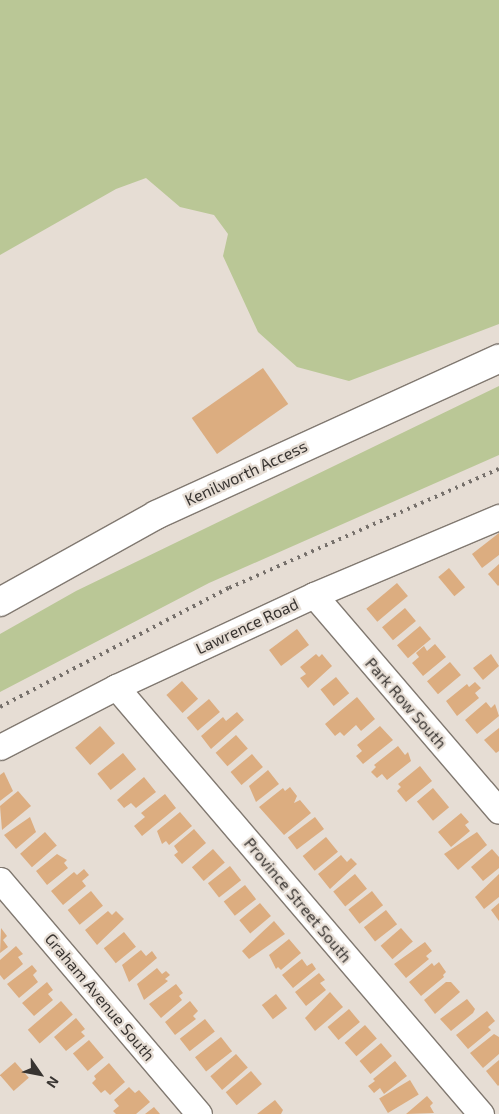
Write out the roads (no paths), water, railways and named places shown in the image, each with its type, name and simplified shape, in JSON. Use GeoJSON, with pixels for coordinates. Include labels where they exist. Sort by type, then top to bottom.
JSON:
{"type":"FeatureCollection","features":[{"type":"Feature","properties":{"kind":"main road","name":"Kenilworth Access"},"geometry":{"type":"LineString","coordinates":[[0,602],[156,515],[499,359]]}},
{"type":"Feature","properties":{"kind":"street","name":"Lawrence Road"},"geometry":{"type":"LineString","coordinates":[[0,747],[116,687],[314,595],[499,518]]}},
{"type":"Feature","properties":{"kind":"street","name":"Park Row South"},"geometry":{"type":"LineString","coordinates":[[314,595],[499,811]]}},
{"type":"Feature","properties":{"kind":"street","name":"Province Street South"},"geometry":{"type":"LineString","coordinates":[[116,687],[481,1114]]}},
{"type":"Feature","properties":{"kind":"street","name":"Graham Avenue South"},"geometry":{"type":"LineString","coordinates":[[0,880],[200,1114]]}},
{"type":"Feature","properties":{"kind":"railway"},"geometry":{"type":"LineString","coordinates":[[0,707],[229,588],[499,469]]}}]}
